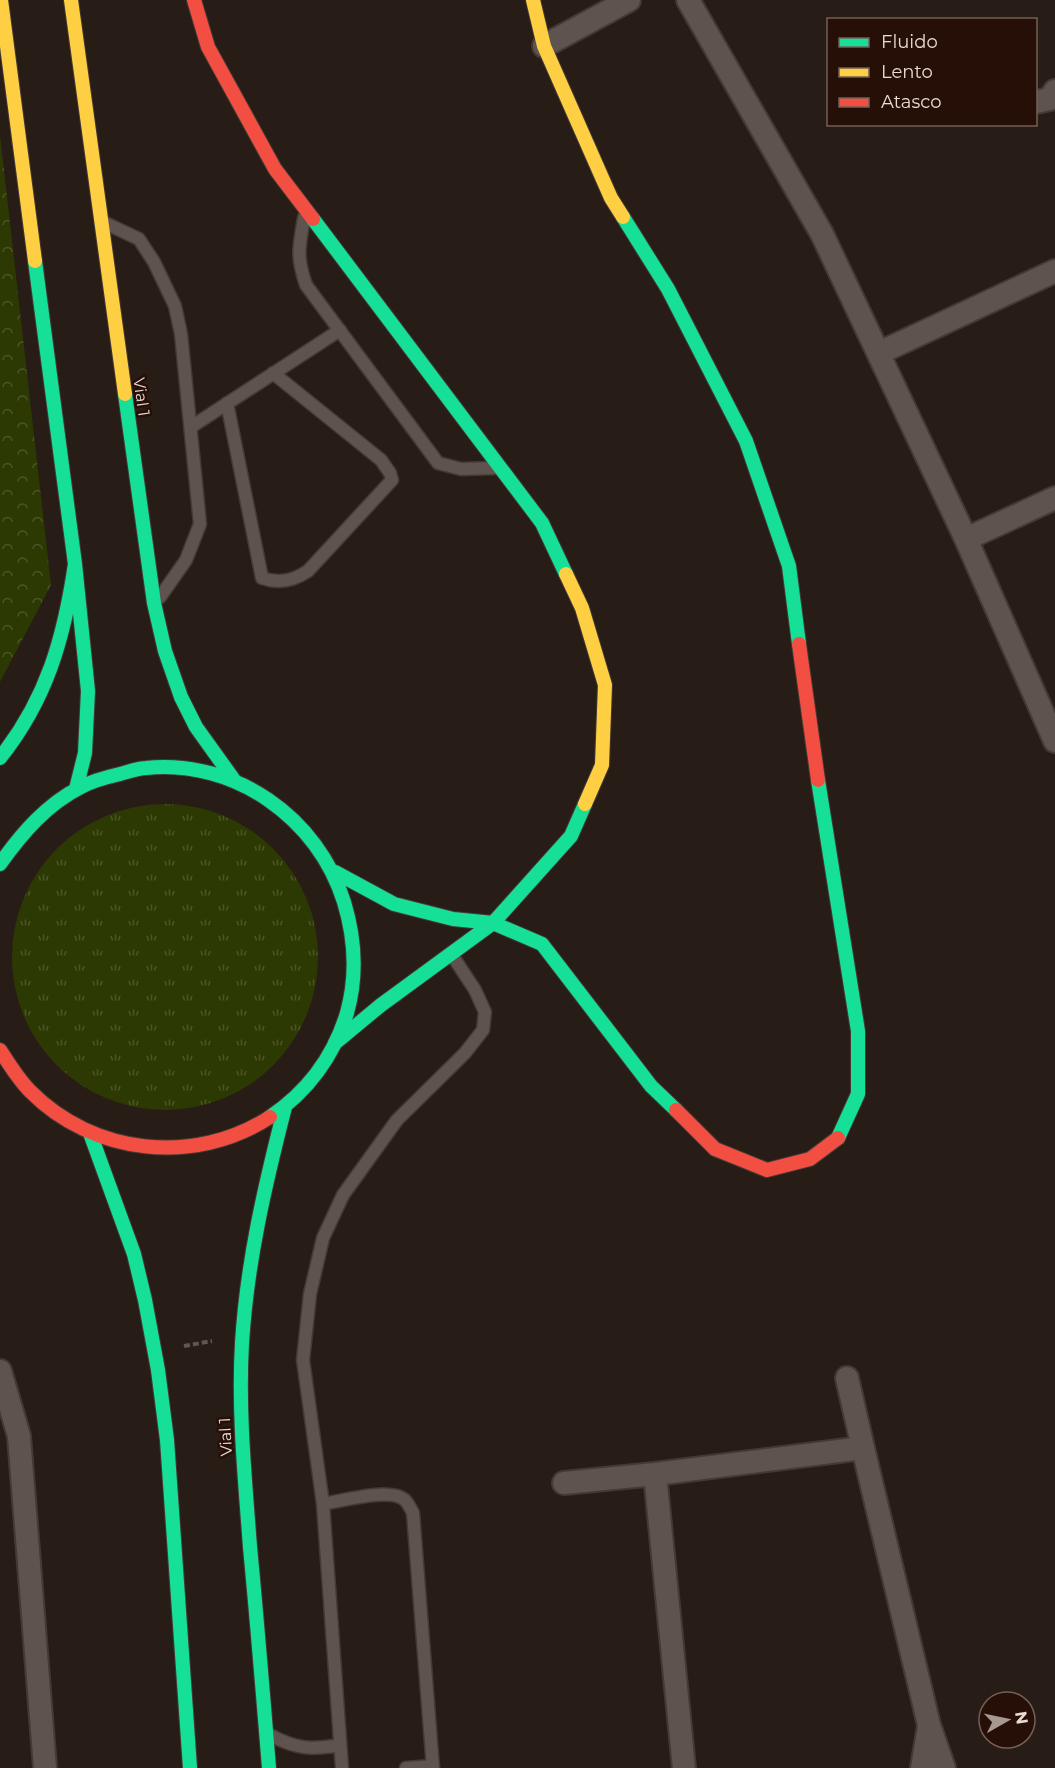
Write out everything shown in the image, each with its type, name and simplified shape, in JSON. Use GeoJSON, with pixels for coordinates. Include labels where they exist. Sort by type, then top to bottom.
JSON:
{"type":"FeatureCollection","features":[{"type":"Feature","properties":{"kind":"street"},"geometry":{"type":"LineString","coordinates":[[1,0],[75,564],[88,692],[85,753],[76,789]]}},
{"type":"Feature","properties":{"kind":"street","name":"Vial 1"},"geometry":{"type":"LineString","coordinates":[[71,0],[161,641],[182,701],[196,728],[234,780]]}},
{"type":"Feature","properties":{"kind":"street"},"geometry":{"type":"LineString","coordinates":[[194,0],[208,47],[275,169],[542,523],[582,608],[605,685],[602,765],[572,836],[493,923],[381,1005],[335,1043]]}},
{"type":"Feature","properties":{"kind":"street"},"geometry":{"type":"LineString","coordinates":[[335,872],[394,904],[453,919],[493,923],[542,944],[651,1086],[715,1149],[767,1170],[810,1159],[840,1136],[858,1094],[858,1031],[816,766],[789,566],[746,441],[668,289],[611,198],[543,46],[533,0]]}},
{"type":"Feature","properties":{"kind":"street"},"geometry":{"type":"LineString","coordinates":[[543,46],[629,0]]}},
{"type":"Feature","properties":{"kind":"street"},"geometry":{"type":"LineString","coordinates":[[688,0],[822,234],[1049,712],[1055,741]]}},
{"type":"Feature","properties":{"kind":"street"},"geometry":{"type":"LineString","coordinates":[[1037,102],[1050,99],[1055,91]]}},
{"type":"Feature","properties":{"kind":"street"},"geometry":{"type":"LineString","coordinates":[[879,353],[1055,272]]}},
{"type":"Feature","properties":{"kind":"street"},"geometry":{"type":"LineString","coordinates":[[966,539],[1055,498]]}},
{"type":"Feature","properties":{"kind":"street"},"geometry":{"type":"LineString","coordinates":[[0,758],[22,730],[45,689],[66,622],[75,564]]}},
{"type":"Feature","properties":{"kind":"street"},"geometry":{"type":"LineString","coordinates":[[0,864],[11,846],[40,814],[76,789],[97,779],[143,768],[189,768],[234,780],[255,789],[293,817],[309,834],[335,872],[346,900],[351,919],[355,958],[353,987],[346,1016],[335,1043],[313,1078],[285,1107],[263,1122],[216,1142],[191,1147],[139,1147],[90,1133],[69,1122],[33,1094],[17,1077],[0,1050]]}},
{"type":"Feature","properties":{"kind":"street","name":"Vial 1"},"geometry":{"type":"LineString","coordinates":[[269,1768],[241,1435],[240,1395],[243,1336],[252,1251],[285,1107]]}},
{"type":"Feature","properties":{"kind":"street"},"geometry":{"type":"LineString","coordinates":[[90,1133],[134,1255],[154,1351],[167,1440],[190,1768]]}},
{"type":"Feature","properties":{"kind":"street"},"geometry":{"type":"LineString","coordinates":[[0,1371],[19,1436],[45,1768]]}},
{"type":"Feature","properties":{"kind":"street"},"geometry":{"type":"LineString","coordinates":[[847,1378],[929,1725],[944,1768]]}},
{"type":"Feature","properties":{"kind":"street"},"geometry":{"type":"LineString","coordinates":[[564,1483],[863,1448]]}},
{"type":"Feature","properties":{"kind":"street"},"geometry":{"type":"LineString","coordinates":[[656,1474],[684,1768]]}},
{"type":"Feature","properties":{"kind":"street"},"geometry":{"type":"LineString","coordinates":[[922,1768],[929,1725]]}},
{"type":"Feature","properties":{"kind":"lane"},"geometry":{"type":"LineString","coordinates":[[305,208],[298,247],[299,265],[306,285],[438,463],[460,469],[500,468]]}},
{"type":"Feature","properties":{"kind":"lane"},"geometry":{"type":"LineString","coordinates":[[101,221],[139,239],[154,262],[175,306],[181,334],[200,524],[186,560],[154,603]]}},
{"type":"Feature","properties":{"kind":"lane"},"geometry":{"type":"LineString","coordinates":[[190,427],[340,330]]}},
{"type":"Feature","properties":{"kind":"lane"},"geometry":{"type":"LineString","coordinates":[[227,403],[262,578],[274,582],[297,578],[308,571],[392,480],[381,460],[273,373]]}},
{"type":"Feature","properties":{"kind":"lane"},"geometry":{"type":"LineString","coordinates":[[342,1768],[323,1504],[303,1360],[310,1294],[323,1238],[343,1195],[397,1120],[465,1053],[483,1030],[485,1012],[475,990],[451,954]]}},
{"type":"Feature","properties":{"kind":"lane"},"geometry":{"type":"LineString","coordinates":[[323,1504],[392,1494],[405,1500],[413,1513],[433,1767],[406,1768]]}},
{"type":"Feature","properties":{"kind":"lane"},"geometry":{"type":"LineString","coordinates":[[265,1732],[287,1744],[303,1748],[320,1749],[340,1745]]}},
{"type":"Feature","properties":{"kind":"path"},"geometry":{"type":"LineString","coordinates":[[154,1351],[243,1336]]}},
{"type":"Feature","properties":{"kind":"green space"},"geometry":{"type":"Polygon","coordinates":[[[0,135],[51,585],[0,682],[0,135]]]}},
{"type":"Feature","properties":{"kind":"green space"},"geometry":{"type":"Polygon","coordinates":[[[150,804],[180,804],[210,810],[237,822],[262,838],[284,860],[307,898],[312,912],[318,942],[318,972],[307,1016],[284,1054],[262,1076],[224,1099],[210,1104],[180,1110],[150,1110],[120,1104],[93,1092],[68,1076],[46,1054],[23,1016],[18,1002],[12,972],[12,942],[18,912],[30,885],[46,860],[68,838],[106,815],[120,810],[150,804]]]}},
{"type":"Feature","properties":{"kind":"traffic: fast"},"geometry":{"type":"LineString","coordinates":[[623,217],[668,289],[746,441],[789,566],[799,644]]}},
{"type":"Feature","properties":{"kind":"traffic: fast"},"geometry":{"type":"LineString","coordinates":[[313,219],[542,523],[566,574]]}},
{"type":"Feature","properties":{"kind":"traffic: fast"},"geometry":{"type":"LineString","coordinates":[[35,261],[75,564],[88,691],[85,753],[76,789]]}},
{"type":"Feature","properties":{"kind":"traffic: fast"},"geometry":{"type":"LineString","coordinates":[[125,394],[154,603],[165,651],[181,697],[196,727],[234,780]]}},
{"type":"Feature","properties":{"kind":"traffic: fast"},"geometry":{"type":"LineString","coordinates":[[0,758],[30,713],[51,667],[65,617],[75,564]]}},
{"type":"Feature","properties":{"kind":"traffic: fast"},"geometry":{"type":"LineString","coordinates":[[0,864],[36,820],[57,802],[96,781],[143,768],[179,768],[211,773],[241,784],[269,800],[293,820],[315,844],[332,872],[344,902],[351,929],[352,986],[347,1013],[327,1058],[318,1072],[296,1096],[270,1117]]}},
{"type":"Feature","properties":{"kind":"traffic: fast"},"geometry":{"type":"LineString","coordinates":[[818,780],[858,1031],[858,1094],[838,1138]]}},
{"type":"Feature","properties":{"kind":"traffic: fast"},"geometry":{"type":"LineString","coordinates":[[335,1043],[381,1005],[493,923],[571,836],[585,804]]}},
{"type":"Feature","properties":{"kind":"traffic: fast"},"geometry":{"type":"LineString","coordinates":[[335,872],[394,904],[453,919],[493,923],[542,944],[651,1086],[676,1110]]}},
{"type":"Feature","properties":{"kind":"traffic: fast"},"geometry":{"type":"LineString","coordinates":[[269,1768],[244,1470],[241,1369],[244,1313],[253,1253],[285,1107]]}},
{"type":"Feature","properties":{"kind":"traffic: fast"},"geometry":{"type":"LineString","coordinates":[[90,1133],[134,1254],[158,1370],[167,1440],[190,1768]]}},
{"type":"Feature","properties":{"kind":"traffic: slow"},"geometry":{"type":"LineString","coordinates":[[1,0],[35,261]]}},
{"type":"Feature","properties":{"kind":"traffic: slow"},"geometry":{"type":"LineString","coordinates":[[71,0],[125,394]]}},
{"type":"Feature","properties":{"kind":"traffic: slow"},"geometry":{"type":"LineString","coordinates":[[533,0],[544,46],[611,198],[623,217]]}},
{"type":"Feature","properties":{"kind":"traffic: slow"},"geometry":{"type":"LineString","coordinates":[[566,574],[582,608],[605,685],[602,765],[585,804]]}},
{"type":"Feature","properties":{"kind":"traffic: jam"},"geometry":{"type":"LineString","coordinates":[[194,0],[208,47],[275,169],[313,219]]}},
{"type":"Feature","properties":{"kind":"traffic: jam"},"geometry":{"type":"LineString","coordinates":[[799,644],[818,780]]}},
{"type":"Feature","properties":{"kind":"traffic: jam"},"geometry":{"type":"LineString","coordinates":[[0,1050],[30,1091],[55,1113],[84,1129],[114,1140],[146,1146],[178,1147],[210,1143],[241,1133],[270,1117]]}},
{"type":"Feature","properties":{"kind":"traffic: jam"},"geometry":{"type":"LineString","coordinates":[[676,1110],[715,1149],[767,1170],[810,1159],[838,1138]]}}]}
